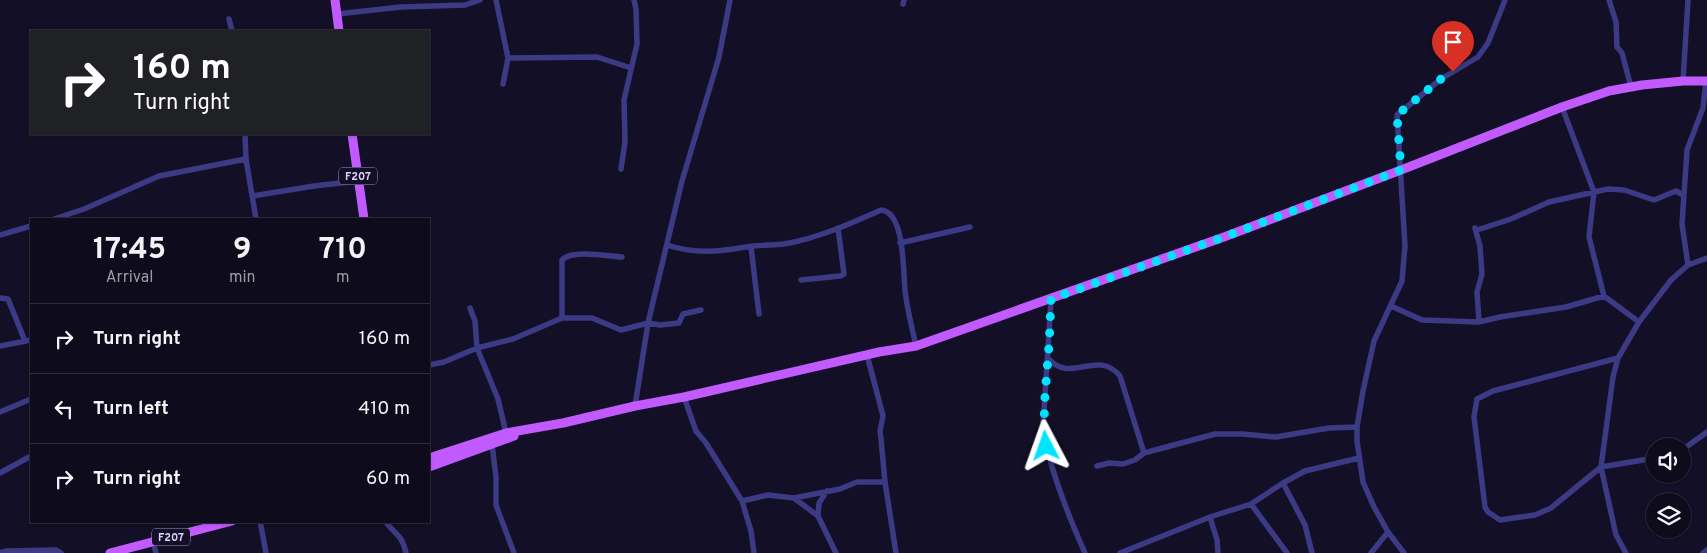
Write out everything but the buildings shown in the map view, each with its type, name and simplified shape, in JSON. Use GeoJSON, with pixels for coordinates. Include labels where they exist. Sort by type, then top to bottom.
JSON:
{"type":"FeatureCollection","features":[{"type":"Feature","properties":{"kind":"main road"},"geometry":{"type":"LineString","coordinates":[[335,0],[339,30]]}},
{"type":"Feature","properties":{"kind":"main road"},"geometry":{"type":"LineString","coordinates":[[430,457],[506,433],[684,397],[867,355],[916,346],[1224,237],[1562,107],[1609,91],[1683,81],[1706,81]]}},
{"type":"Feature","properties":{"kind":"main road","name":"F207"},"geometry":{"type":"LineString","coordinates":[[352,135],[364,218]]}},
{"type":"Feature","properties":{"kind":"main road"},"geometry":{"type":"LineString","coordinates":[[430,467],[535,428]]}},
{"type":"Feature","properties":{"kind":"main road","name":"F207"},"geometry":{"type":"LineString","coordinates":[[110,553],[225,523]]}},
{"type":"Feature","properties":{"kind":"street"},"geometry":{"type":"LineString","coordinates":[[337,14],[401,7],[465,5],[480,0]]}},
{"type":"Feature","properties":{"kind":"street"},"geometry":{"type":"LineString","coordinates":[[496,0],[508,58],[503,84]]}},
{"type":"Feature","properties":{"kind":"street"},"geometry":{"type":"LineString","coordinates":[[621,169],[625,142],[624,100],[637,44],[634,0]]}},
{"type":"Feature","properties":{"kind":"street"},"geometry":{"type":"LineString","coordinates":[[635,406],[648,323],[682,181],[719,57],[730,0]]}},
{"type":"Feature","properties":{"kind":"street"},"geometry":{"type":"LineString","coordinates":[[1404,553],[1388,532],[1363,482],[1357,428],[1374,341],[1402,281],[1404,255],[1397,115],[1441,79],[1478,57],[1488,42],[1505,0]]}},
{"type":"Feature","properties":{"kind":"street"},"geometry":{"type":"LineString","coordinates":[[1610,0],[1616,22],[1617,46],[1622,53],[1631,87]]}},
{"type":"Feature","properties":{"kind":"street"},"geometry":{"type":"LineString","coordinates":[[1683,81],[1688,0]]}},
{"type":"Feature","properties":{"kind":"street"},"geometry":{"type":"LineString","coordinates":[[229,19],[232,30]]}},
{"type":"Feature","properties":{"kind":"street"},"geometry":{"type":"LineString","coordinates":[[508,58],[597,58],[632,68]]}},
{"type":"Feature","properties":{"kind":"street"},"geometry":{"type":"LineString","coordinates":[[1688,265],[1682,224],[1683,195],[1687,173],[1687,150],[1703,108],[1706,81]]}},
{"type":"Feature","properties":{"kind":"street"},"geometry":{"type":"LineString","coordinates":[[1562,107],[1594,192],[1589,237],[1604,296],[1639,322]]}},
{"type":"Feature","properties":{"kind":"street"},"geometry":{"type":"LineString","coordinates":[[245,135],[246,159],[256,218]]}},
{"type":"Feature","properties":{"kind":"street"},"geometry":{"type":"LineString","coordinates":[[57,218],[84,210],[159,176],[246,159]]}},
{"type":"Feature","properties":{"kind":"street"},"geometry":{"type":"LineString","coordinates":[[252,196],[358,181]]}},
{"type":"Feature","properties":{"kind":"street"},"geometry":{"type":"LineString","coordinates":[[1479,322],[1477,292],[1482,274],[1480,246],[1475,228],[1478,230],[1511,219],[1549,202],[1608,189],[1624,190],[1654,200],[1676,191],[1683,195]]}},
{"type":"Feature","properties":{"kind":"street"},"geometry":{"type":"LineString","coordinates":[[667,246],[684,251],[725,251],[784,244],[838,228],[881,210],[887,211],[896,222],[903,257],[905,290],[916,346]]}},
{"type":"Feature","properties":{"kind":"street"},"geometry":{"type":"LineString","coordinates":[[0,235],[30,226]]}},
{"type":"Feature","properties":{"kind":"street"},"geometry":{"type":"LineString","coordinates":[[900,243],[970,227]]}},
{"type":"Feature","properties":{"kind":"street"},"geometry":{"type":"LineString","coordinates":[[801,280],[844,274],[838,228]]}},
{"type":"Feature","properties":{"kind":"street"},"geometry":{"type":"LineString","coordinates":[[751,247],[759,314]]}},
{"type":"Feature","properties":{"kind":"street"},"geometry":{"type":"LineString","coordinates":[[562,318],[562,260],[564,257],[572,254],[622,257]]}},
{"type":"Feature","properties":{"kind":"street"},"geometry":{"type":"LineString","coordinates":[[1626,553],[1616,535],[1602,467],[1613,377],[1618,358],[1639,322],[1671,280],[1688,265],[1707,258]]}},
{"type":"Feature","properties":{"kind":"street"},"geometry":{"type":"LineString","coordinates":[[1391,306],[1422,320],[1479,322],[1500,317],[1566,308],[1604,296]]}},
{"type":"Feature","properties":{"kind":"street"},"geometry":{"type":"LineString","coordinates":[[0,298],[8,299],[28,340],[0,346]]}},
{"type":"Feature","properties":{"kind":"street"},"geometry":{"type":"LineString","coordinates":[[1051,299],[1045,383],[1044,427],[1046,446],[1085,553]]}},
{"type":"Feature","properties":{"kind":"street"},"geometry":{"type":"LineString","coordinates":[[470,308],[475,321],[477,348],[498,398],[506,433]]}},
{"type":"Feature","properties":{"kind":"street"},"geometry":{"type":"LineString","coordinates":[[430,364],[444,362],[477,348],[513,339],[562,318],[592,318],[621,330],[648,323],[660,325],[679,324],[683,314],[701,310]]}},
{"type":"Feature","properties":{"kind":"street"},"geometry":{"type":"LineString","coordinates":[[867,355],[883,416],[880,431],[885,482],[896,553]]}},
{"type":"Feature","properties":{"kind":"street"},"geometry":{"type":"LineString","coordinates":[[1048,358],[1054,365],[1065,369],[1103,364],[1114,368],[1120,376],[1144,453]]}},
{"type":"Feature","properties":{"kind":"street"},"geometry":{"type":"LineString","coordinates":[[1618,358],[1493,391],[1476,399],[1474,417],[1485,508],[1500,520],[1534,515],[1551,508],[1602,467],[1646,460]]}},
{"type":"Feature","properties":{"kind":"street"},"geometry":{"type":"LineString","coordinates":[[684,397],[696,431],[706,443],[742,502],[751,531],[754,553]]}},
{"type":"Feature","properties":{"kind":"street"},"geometry":{"type":"LineString","coordinates":[[0,412],[30,399]]}},
{"type":"Feature","properties":{"kind":"street"},"geometry":{"type":"LineString","coordinates":[[1097,466],[1109,463],[1123,464],[1135,460],[1144,453],[1215,434],[1276,437],[1329,428],[1357,428]]}},
{"type":"Feature","properties":{"kind":"street"},"geometry":{"type":"LineString","coordinates":[[1691,446],[1704,439],[1707,432]]}},
{"type":"Feature","properties":{"kind":"street"},"geometry":{"type":"LineString","coordinates":[[492,444],[496,478],[496,505],[514,553]]}},
{"type":"Feature","properties":{"kind":"street"},"geometry":{"type":"LineString","coordinates":[[0,472],[30,457]]}},
{"type":"Feature","properties":{"kind":"street"},"geometry":{"type":"LineString","coordinates":[[1120,553],[1210,517],[1251,504],[1304,471],[1359,458]]}},
{"type":"Feature","properties":{"kind":"street"},"geometry":{"type":"LineString","coordinates":[[742,502],[768,495],[794,498],[840,489],[857,482],[885,482]]}},
{"type":"Feature","properties":{"kind":"street"},"geometry":{"type":"LineString","coordinates":[[1283,483],[1305,525],[1312,553]]}},
{"type":"Feature","properties":{"kind":"street"},"geometry":{"type":"LineString","coordinates":[[818,516],[819,502],[827,491]]}},
{"type":"Feature","properties":{"kind":"street"},"geometry":{"type":"LineString","coordinates":[[794,498],[818,516],[836,553]]}},
{"type":"Feature","properties":{"kind":"street"},"geometry":{"type":"LineString","coordinates":[[1251,504],[1288,553]]}},
{"type":"Feature","properties":{"kind":"street"},"geometry":{"type":"LineString","coordinates":[[1210,517],[1217,540],[1218,553]]}},
{"type":"Feature","properties":{"kind":"street"},"geometry":{"type":"LineString","coordinates":[[260,523],[266,553]]}},
{"type":"Feature","properties":{"kind":"street"},"geometry":{"type":"LineString","coordinates":[[387,523],[404,543],[406,553]]}},
{"type":"Feature","properties":{"kind":"street"},"geometry":{"type":"LineString","coordinates":[[1372,553],[1388,532]]}},
{"type":"Feature","properties":{"kind":"street"},"geometry":{"type":"LineString","coordinates":[[154,542],[156,553]]}},
{"type":"Feature","properties":{"kind":"street"},"geometry":{"type":"LineString","coordinates":[[0,553],[14,550],[56,550],[61,553]]}},
{"type":"Feature","properties":{"kind":"street"},"geometry":{"type":"LineString","coordinates":[[1703,553],[1707,550]]}},
{"type":"Feature","properties":{"kind":"route"},"geometry":{"type":"LineString","coordinates":[[1046,446],[1044,427],[1045,383],[1051,299],[1224,237],[1401,170],[1397,115],[1441,79],[1453,72]]}}]}
